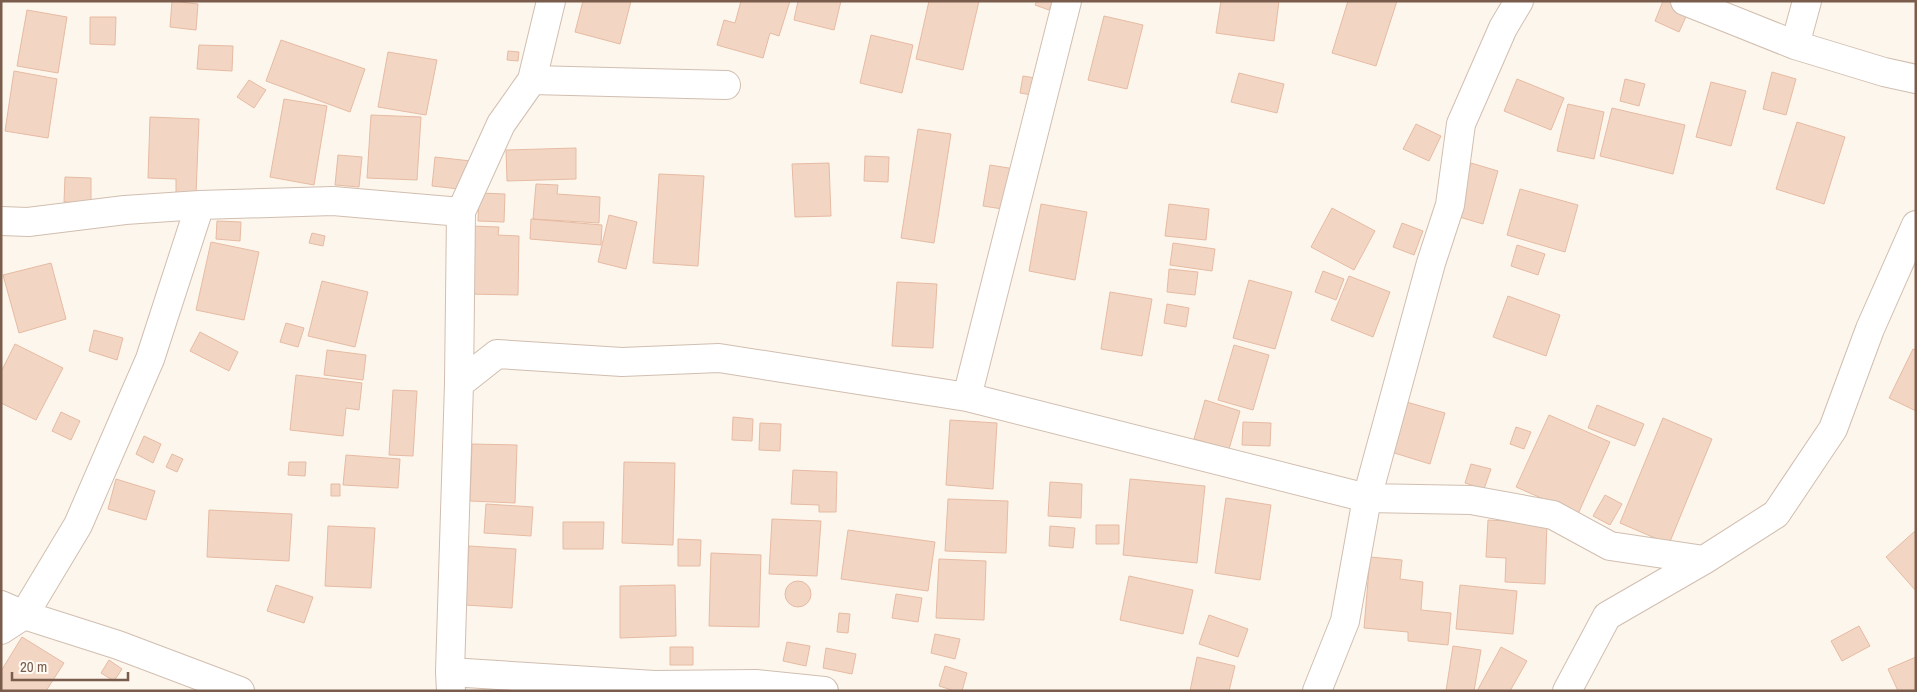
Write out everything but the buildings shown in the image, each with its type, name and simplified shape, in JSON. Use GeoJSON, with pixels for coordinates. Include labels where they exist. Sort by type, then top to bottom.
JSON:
{"type":"FeatureCollection","features":[{"type":"Feature","properties":{"kind":"street"},"geometry":{"type":"LineString","coordinates":[[551,1],[532,80],[501,124],[461,212],[459,384],[451,681],[654,685],[756,684],[824,691]]}},
{"type":"Feature","properties":{"kind":"street"},"geometry":{"type":"LineString","coordinates":[[967,397],[1067,1]]}},
{"type":"Feature","properties":{"kind":"street"},"geometry":{"type":"LineString","coordinates":[[1317,691],[1345,621],[1367,498],[1428,272],[1450,205],[1461,124],[1503,28],[1519,1]]}},
{"type":"Feature","properties":{"kind":"street"},"geometry":{"type":"LineString","coordinates":[[1685,1],[1795,45],[1884,72],[1916,79]]}},
{"type":"Feature","properties":{"kind":"street"},"geometry":{"type":"LineString","coordinates":[[1795,45],[1806,1]]}},
{"type":"Feature","properties":{"kind":"street"},"geometry":{"type":"LineString","coordinates":[[532,80],[726,85]]}},
{"type":"Feature","properties":{"kind":"street"},"geometry":{"type":"LineString","coordinates":[[1,221],[28,222],[125,210],[200,204],[333,201],[461,212]]}},
{"type":"Feature","properties":{"kind":"street"},"geometry":{"type":"LineString","coordinates":[[1,630],[13,610],[78,525],[150,359],[200,204]]}},
{"type":"Feature","properties":{"kind":"street"},"geometry":{"type":"LineString","coordinates":[[1567,691],[1607,616],[1704,560],[1776,514],[1833,429],[1870,329],[1916,225]]}},
{"type":"Feature","properties":{"kind":"street"},"geometry":{"type":"LineString","coordinates":[[459,384],[497,354],[622,362],[718,358],[967,397],[1367,498],[1472,500],[1553,515],[1610,546],[1704,560]]}},
{"type":"Feature","properties":{"kind":"street"},"geometry":{"type":"LineString","coordinates":[[13,610],[118,645],[240,691]]}}]}
